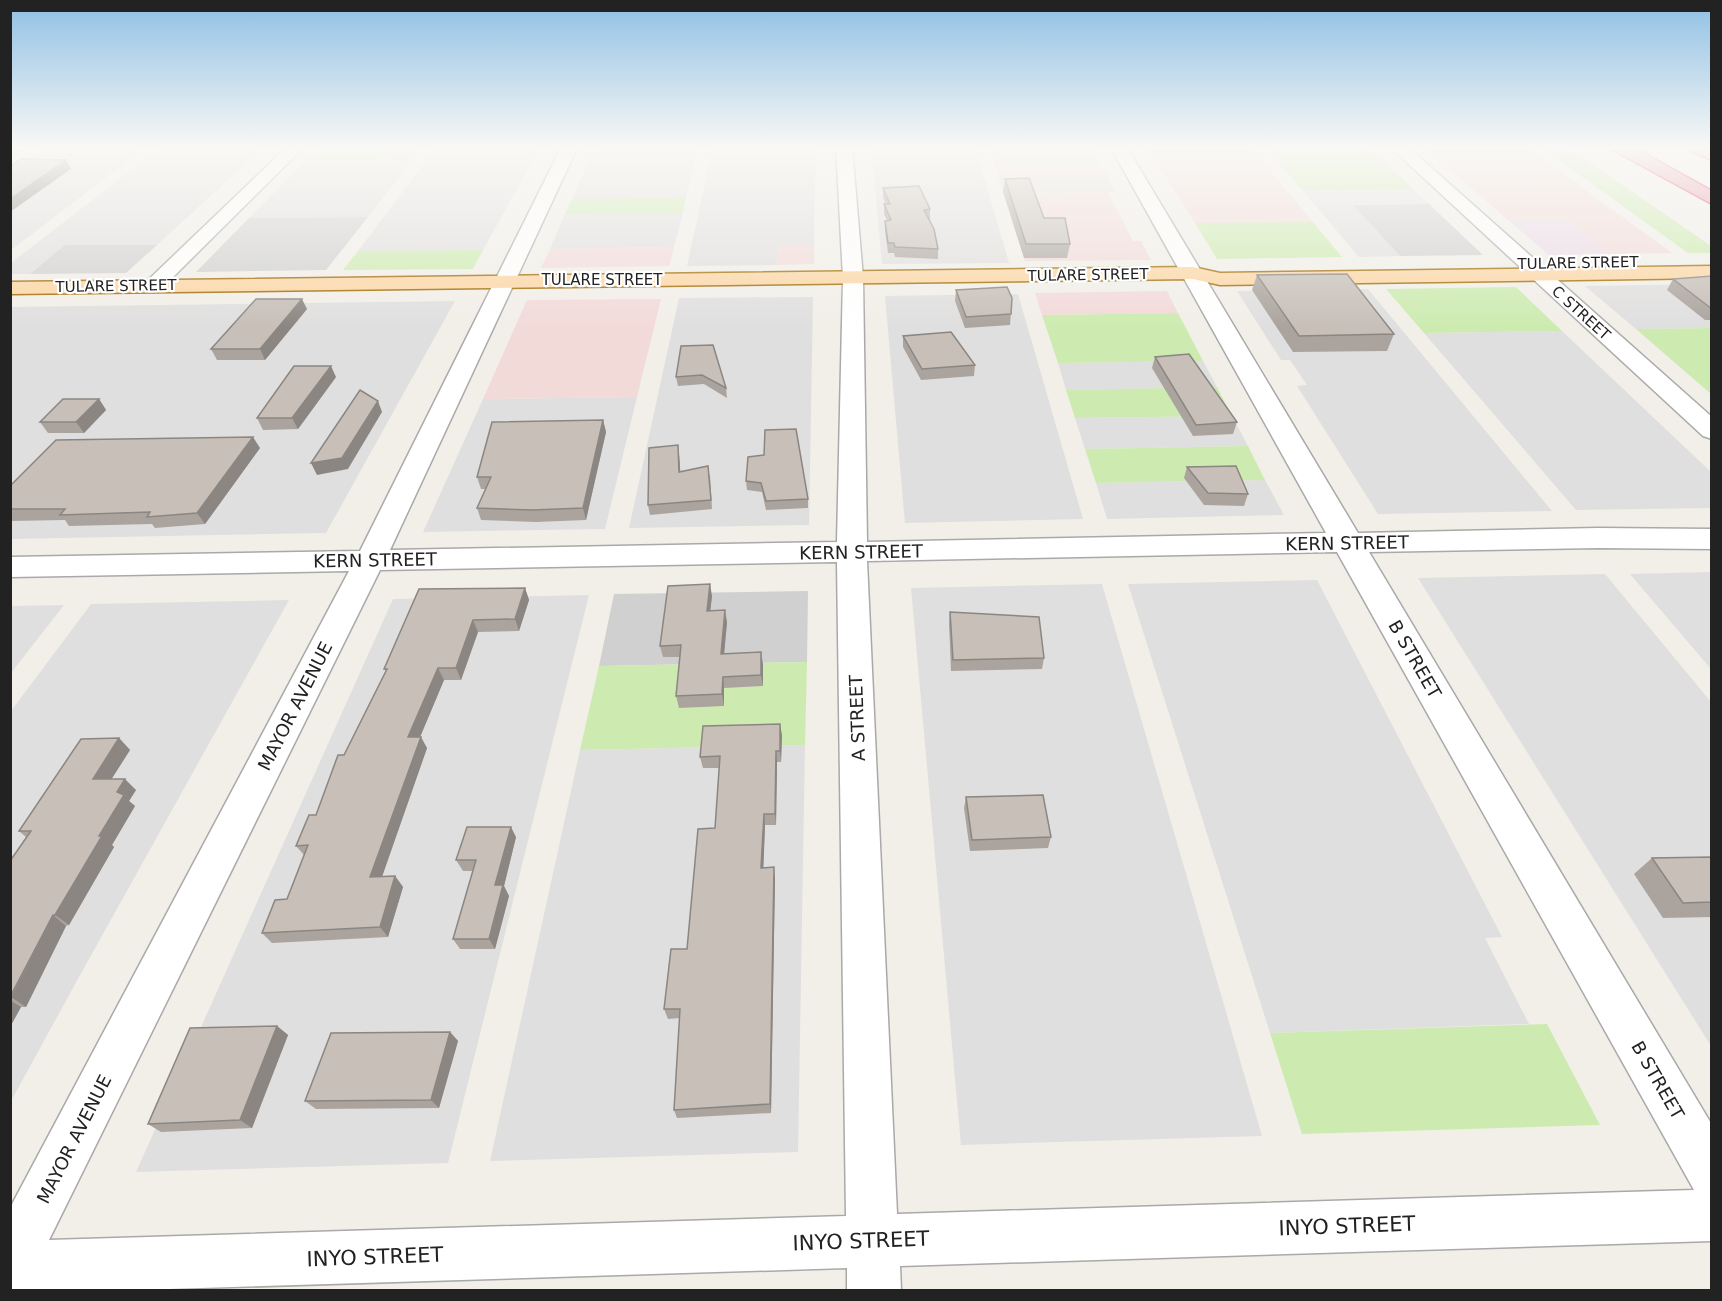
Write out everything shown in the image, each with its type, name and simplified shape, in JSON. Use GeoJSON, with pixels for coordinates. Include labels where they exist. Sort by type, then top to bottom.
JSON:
{"type":"FeatureCollection","features":[{"type":"Feature","properties":{"kind":"main road","name":"TULARE STREET"},"geometry":{"type":"LineString","coordinates":[[10,288],[1193,273],[1220,279],[1712,262]]}},
{"type":"Feature","properties":{"kind":"main road","name":"TULARE STREET"},"geometry":{"type":"LineString","coordinates":[[1532,269],[1712,273]]}},
{"type":"Feature","properties":{"kind":"street"},"geometry":{"type":"LineString","coordinates":[[153,286],[235,207]]}},
{"type":"Feature","properties":{"kind":"street","name":"MAYOR AVENUE"},"geometry":{"type":"LineString","coordinates":[[10,1263],[370,560],[541,207]]}},
{"type":"Feature","properties":{"kind":"street","name":"A STREET"},"geometry":{"type":"LineString","coordinates":[[848,207],[853,278],[852,552],[874,1290]]}},
{"type":"Feature","properties":{"kind":"street","name":"B STREET"},"geometry":{"type":"LineString","coordinates":[[1154,207],[1712,1173]]}},
{"type":"Feature","properties":{"kind":"street","name":"C STREET"},"geometry":{"type":"LineString","coordinates":[[1464,207],[1712,431]]}},
{"type":"Feature","properties":{"kind":"street","name":"KERN STREET"},"geometry":{"type":"LineString","coordinates":[[10,567],[1348,543],[1712,539]]}},
{"type":"Feature","properties":{"kind":"street","name":"INYO STREET"},"geometry":{"type":"LineString","coordinates":[[10,1268],[1712,1215]]}},
{"type":"Feature","properties":{"kind":"shaded area"},"geometry":{"type":"Polygon","coordinates":[[[11,207],[68,207],[11,250],[11,207]]]}},
{"type":"Feature","properties":{"kind":"shaded area"},"geometry":{"type":"Polygon","coordinates":[[[84,207],[199,207],[157,245],[65,246],[30,274],[11,274],[11,263],[84,207]]]}},
{"type":"Feature","properties":{"kind":"shaded area"},"geometry":{"type":"Polygon","coordinates":[[[260,207],[376,207],[368,217],[249,218],[260,207]]]}},
{"type":"Feature","properties":{"kind":"shaded area"},"geometry":{"type":"Polygon","coordinates":[[[391,207],[507,207],[483,250],[358,251],[391,207]]]}},
{"type":"Feature","properties":{"kind":"shaded area"},"geometry":{"type":"Polygon","coordinates":[[[700,207],[815,207],[814,246],[779,246],[777,265],[687,266],[700,207]]]}},
{"type":"Feature","properties":{"kind":"shaded area"},"geometry":{"type":"Polygon","coordinates":[[[877,207],[993,207],[1009,263],[882,264],[877,207]]]}},
{"type":"Feature","properties":{"kind":"shaded area"},"geometry":{"type":"Polygon","coordinates":[[[1008,207],[1116,207],[1133,241],[1141,241],[1151,260],[1025,261],[1008,207]]]}},
{"type":"Feature","properties":{"kind":"shaded area"},"geometry":{"type":"Polygon","coordinates":[[[1185,207],[1300,207],[1313,222],[1195,223],[1185,207]]]}},
{"type":"Feature","properties":{"kind":"shaded area"},"geometry":{"type":"Polygon","coordinates":[[[1316,207],[1355,207],[1400,256],[1359,257],[1316,207]]]}},
{"type":"Feature","properties":{"kind":"shaded area"},"geometry":{"type":"Polygon","coordinates":[[[1355,207],[1432,207],[1483,255],[1400,256],[1355,207]]]}},
{"type":"Feature","properties":{"kind":"shaded area"},"geometry":{"type":"Polygon","coordinates":[[[1493,207],[1608,207],[1672,253],[1610,254],[1566,219],[1508,220],[1493,207]]]}},
{"type":"Feature","properties":{"kind":"shaded area"},"geometry":{"type":"Polygon","coordinates":[[[683,213],[674,247],[550,249],[565,214],[683,213]]]}},
{"type":"Feature","properties":{"kind":"shaded area"},"geometry":{"type":"Polygon","coordinates":[[[368,217],[326,270],[196,272],[249,218],[368,217]]]}},
{"type":"Feature","properties":{"kind":"shaded area"},"geometry":{"type":"Polygon","coordinates":[[[1566,219],[1610,254],[1549,255],[1508,220],[1566,219]]]}},
{"type":"Feature","properties":{"kind":"shaded area"},"geometry":{"type":"Polygon","coordinates":[[[65,245],[157,245],[126,273],[30,274],[65,245]]]}},
{"type":"Feature","properties":{"kind":"shaded area"},"geometry":{"type":"Polygon","coordinates":[[[779,246],[814,246],[814,264],[777,265],[779,246]]]}},
{"type":"Feature","properties":{"kind":"shaded area"},"geometry":{"type":"Polygon","coordinates":[[[674,247],[669,266],[541,268],[550,249],[674,247]]]}},
{"type":"Feature","properties":{"kind":"shaded area"},"geometry":{"type":"Polygon","coordinates":[[[1711,284],[1711,328],[1636,329],[1585,286],[1711,284]]]}},
{"type":"Feature","properties":{"kind":"shaded area"},"geometry":{"type":"Polygon","coordinates":[[[1368,289],[1552,511],[1378,514],[1297,386],[1307,385],[1290,360],[1281,360],[1237,291],[1368,289]]]}},
{"type":"Feature","properties":{"kind":"shaded area"},"geometry":{"type":"Polygon","coordinates":[[[1167,291],[1178,313],[1042,315],[1035,293],[1167,291]]]}},
{"type":"Feature","properties":{"kind":"shaded area"},"geometry":{"type":"Polygon","coordinates":[[[1018,294],[1083,519],[905,523],[885,296],[1018,294]]]}},
{"type":"Feature","properties":{"kind":"shaded area"},"geometry":{"type":"Polygon","coordinates":[[[813,297],[809,525],[629,528],[679,298],[813,297]]]}},
{"type":"Feature","properties":{"kind":"shaded area"},"geometry":{"type":"Polygon","coordinates":[[[661,299],[637,397],[483,399],[527,300],[661,299]]]}},
{"type":"Feature","properties":{"kind":"shaded area"},"geometry":{"type":"Polygon","coordinates":[[[455,301],[326,533],[11,539],[10,307],[455,301]]]}},
{"type":"Feature","properties":{"kind":"shaded area"},"geometry":{"type":"Polygon","coordinates":[[[1562,331],[1711,472],[1711,508],[1576,510],[1424,333],[1562,331]]]}},
{"type":"Feature","properties":{"kind":"shaded area"},"geometry":{"type":"Polygon","coordinates":[[[1203,361],[1217,387],[1066,390],[1058,363],[1203,361]]]}},
{"type":"Feature","properties":{"kind":"shaded area"},"geometry":{"type":"Polygon","coordinates":[[[637,397],[605,529],[423,532],[483,399],[637,397]]]}},
{"type":"Feature","properties":{"kind":"shaded area"},"geometry":{"type":"Polygon","coordinates":[[[1232,416],[1248,446],[1085,449],[1075,418],[1232,416]]]}},
{"type":"Feature","properties":{"kind":"shaded area"},"geometry":{"type":"Polygon","coordinates":[[[1265,480],[1284,515],[1107,519],[1096,483],[1265,480]]]}},
{"type":"Feature","properties":{"kind":"shaded area"},"geometry":{"type":"Polygon","coordinates":[[[1712,572],[1711,669],[1630,574],[1712,572]]]}},
{"type":"Feature","properties":{"kind":"shaded area"},"geometry":{"type":"Polygon","coordinates":[[[1605,574],[1711,702],[1711,1046],[1418,578],[1605,574]]]}},
{"type":"Feature","properties":{"kind":"shaded area"},"geometry":{"type":"Polygon","coordinates":[[[1317,580],[1502,937],[1485,938],[1529,1024],[1270,1033],[1128,584],[1317,580]]]}},
{"type":"Feature","properties":{"kind":"shaded area"},"geometry":{"type":"Polygon","coordinates":[[[1102,584],[1262,1136],[961,1145],[911,588],[1102,584]]]}},
{"type":"Feature","properties":{"kind":"shaded area"},"geometry":{"type":"Polygon","coordinates":[[[808,591],[807,662],[599,666],[614,594],[808,591]]]}},
{"type":"Feature","properties":{"kind":"shaded area"},"geometry":{"type":"Polygon","coordinates":[[[589,595],[448,1163],[136,1172],[393,599],[589,595]]]}},
{"type":"Feature","properties":{"kind":"shaded area"},"geometry":{"type":"Polygon","coordinates":[[[289,600],[11,1101],[11,711],[91,604],[289,600]]]}},
{"type":"Feature","properties":{"kind":"shaded area"},"geometry":{"type":"Polygon","coordinates":[[[64,605],[46,628],[11,673],[11,606],[64,605]]]}},
{"type":"Feature","properties":{"kind":"shaded area"},"geometry":{"type":"Polygon","coordinates":[[[805,745],[798,1152],[490,1161],[580,750],[805,745]]]}},
{"type":"Feature","properties":{"kind":"green space"},"geometry":{"type":"Polygon","coordinates":[[[568,207],[684,207],[683,213],[565,214],[568,207]]]}},
{"type":"Feature","properties":{"kind":"green space"},"geometry":{"type":"Polygon","coordinates":[[[1624,207],[1654,207],[1711,246],[1711,253],[1688,253],[1624,207]]]}},
{"type":"Feature","properties":{"kind":"green space"},"geometry":{"type":"Polygon","coordinates":[[[1313,222],[1342,257],[1217,259],[1195,223],[1313,222]]]}},
{"type":"Feature","properties":{"kind":"green space"},"geometry":{"type":"Polygon","coordinates":[[[483,250],[473,269],[343,270],[358,251],[483,250]]]}},
{"type":"Feature","properties":{"kind":"green space"},"geometry":{"type":"Polygon","coordinates":[[[1516,287],[1562,331],[1424,333],[1386,289],[1516,287]]]}},
{"type":"Feature","properties":{"kind":"green space"},"geometry":{"type":"Polygon","coordinates":[[[1178,313],[1203,361],[1058,363],[1042,315],[1178,313]]]}},
{"type":"Feature","properties":{"kind":"green space"},"geometry":{"type":"Polygon","coordinates":[[[1711,328],[1711,394],[1636,329],[1711,328]]]}},
{"type":"Feature","properties":{"kind":"green space"},"geometry":{"type":"Polygon","coordinates":[[[1217,387],[1232,416],[1075,418],[1066,390],[1217,387]]]}},
{"type":"Feature","properties":{"kind":"green space"},"geometry":{"type":"Polygon","coordinates":[[[1248,446],[1265,480],[1096,483],[1085,449],[1248,446]]]}},
{"type":"Feature","properties":{"kind":"green space"},"geometry":{"type":"Polygon","coordinates":[[[807,662],[805,745],[580,750],[599,666],[807,662]]]}},
{"type":"Feature","properties":{"kind":"green space"},"geometry":{"type":"Polygon","coordinates":[[[1547,1024],[1600,1125],[1302,1134],[1270,1033],[1547,1024]]]}},
{"type":"Feature","properties":{"kind":"building"},"geometry":{"type":"Polygon","coordinates":[[[885,207],[929,207],[930,209],[924,210],[934,229],[938,249],[895,247],[894,243],[888,243],[885,221],[891,220],[885,207]]]}},
{"type":"Feature","properties":{"kind":"building"},"geometry":{"type":"Polygon","coordinates":[[[1014,207],[1040,207],[1044,218],[1065,218],[1070,244],[1026,244],[1014,207]]]}},
{"type":"Feature","properties":{"kind":"building"},"geometry":{"type":"Polygon","coordinates":[[[1347,274],[1394,334],[1299,336],[1257,275],[1347,274]]]}},
{"type":"Feature","properties":{"kind":"building"},"geometry":{"type":"Polygon","coordinates":[[[1712,276],[1712,309],[1673,279],[1712,276]]]}},
{"type":"Feature","properties":{"kind":"building"},"geometry":{"type":"Polygon","coordinates":[[[1007,287],[1012,298],[1011,314],[966,317],[956,290],[1007,287]]]}},
{"type":"Feature","properties":{"kind":"building"},"geometry":{"type":"Polygon","coordinates":[[[256,299],[302,299],[260,349],[211,349],[256,299]]]}},
{"type":"Feature","properties":{"kind":"building"},"geometry":{"type":"Polygon","coordinates":[[[951,332],[975,365],[922,369],[903,336],[951,332]]]}},
{"type":"Feature","properties":{"kind":"building"},"geometry":{"type":"Polygon","coordinates":[[[713,345],[726,388],[702,375],[676,377],[681,346],[713,345]]]}},
{"type":"Feature","properties":{"kind":"building"},"geometry":{"type":"Polygon","coordinates":[[[1189,354],[1237,422],[1196,425],[1155,357],[1189,354]]]}},
{"type":"Feature","properties":{"kind":"building"},"geometry":{"type":"Polygon","coordinates":[[[294,366],[331,366],[292,418],[257,418],[294,366]]]}},
{"type":"Feature","properties":{"kind":"building"},"geometry":{"type":"Polygon","coordinates":[[[360,390],[378,401],[342,458],[311,463],[360,390]]]}},
{"type":"Feature","properties":{"kind":"building"},"geometry":{"type":"Polygon","coordinates":[[[63,399],[99,399],[76,422],[40,422],[63,399]]]}},
{"type":"Feature","properties":{"kind":"building"},"geometry":{"type":"Polygon","coordinates":[[[603,420],[583,508],[532,510],[477,508],[491,477],[477,477],[492,422],[603,420]]]}},
{"type":"Feature","properties":{"kind":"building"},"geometry":{"type":"Polygon","coordinates":[[[796,429],[808,499],[766,501],[761,483],[746,481],[748,457],[764,455],[765,430],[796,429]]]}},
{"type":"Feature","properties":{"kind":"building"},"geometry":{"type":"Polygon","coordinates":[[[253,437],[197,513],[147,517],[150,512],[60,515],[65,509],[10,509],[10,486],[56,440],[253,437]]]}},
{"type":"Feature","properties":{"kind":"building"},"geometry":{"type":"Polygon","coordinates":[[[678,445],[679,472],[708,466],[711,500],[648,505],[649,448],[678,445]]]}},
{"type":"Feature","properties":{"kind":"building"},"geometry":{"type":"Polygon","coordinates":[[[1236,466],[1248,494],[1208,493],[1187,467],[1236,466]]]}},
{"type":"Feature","properties":{"kind":"building"},"geometry":{"type":"Polygon","coordinates":[[[710,584],[707,611],[725,610],[721,654],[761,652],[761,675],[723,677],[722,694],[676,696],[681,645],[660,646],[668,586],[710,584]]]}},
{"type":"Feature","properties":{"kind":"building"},"geometry":{"type":"Polygon","coordinates":[[[525,588],[515,619],[473,620],[456,668],[438,668],[408,737],[421,737],[370,877],[395,876],[380,927],[262,933],[275,900],[287,899],[308,845],[296,846],[309,815],[316,815],[338,755],[344,755],[387,669],[384,669],[419,589],[525,588]]]}},
{"type":"Feature","properties":{"kind":"building"},"geometry":{"type":"Polygon","coordinates":[[[950,612],[1039,617],[1044,658],[953,660],[950,612]]]}},
{"type":"Feature","properties":{"kind":"building"},"geometry":{"type":"Polygon","coordinates":[[[780,724],[780,751],[776,751],[775,814],[764,814],[761,868],[774,867],[770,1104],[674,1110],[680,1009],[664,1009],[671,949],[687,949],[698,829],[715,828],[720,756],[700,757],[703,726],[780,724]]]}},
{"type":"Feature","properties":{"kind":"building"},"geometry":{"type":"Polygon","coordinates":[[[119,738],[93,779],[125,779],[117,792],[124,795],[99,836],[102,836],[53,915],[10,997],[10,861],[31,831],[19,831],[81,739],[119,738]]]}},
{"type":"Feature","properties":{"kind":"building"},"geometry":{"type":"Polygon","coordinates":[[[1043,795],[1051,837],[972,840],[966,797],[1043,795]]]}},
{"type":"Feature","properties":{"kind":"building"},"geometry":{"type":"Polygon","coordinates":[[[467,827],[511,827],[495,885],[503,885],[489,939],[453,939],[476,860],[456,860],[467,827]]]}},
{"type":"Feature","properties":{"kind":"building"},"geometry":{"type":"Polygon","coordinates":[[[1712,857],[1712,902],[1683,903],[1652,858],[1712,857]]]}},
{"type":"Feature","properties":{"kind":"building"},"geometry":{"type":"Polygon","coordinates":[[[277,1026],[240,1120],[148,1124],[190,1028],[277,1026]]]}},
{"type":"Feature","properties":{"kind":"building"},"geometry":{"type":"Polygon","coordinates":[[[450,1032],[431,1100],[305,1101],[331,1033],[450,1032]]]}}]}
